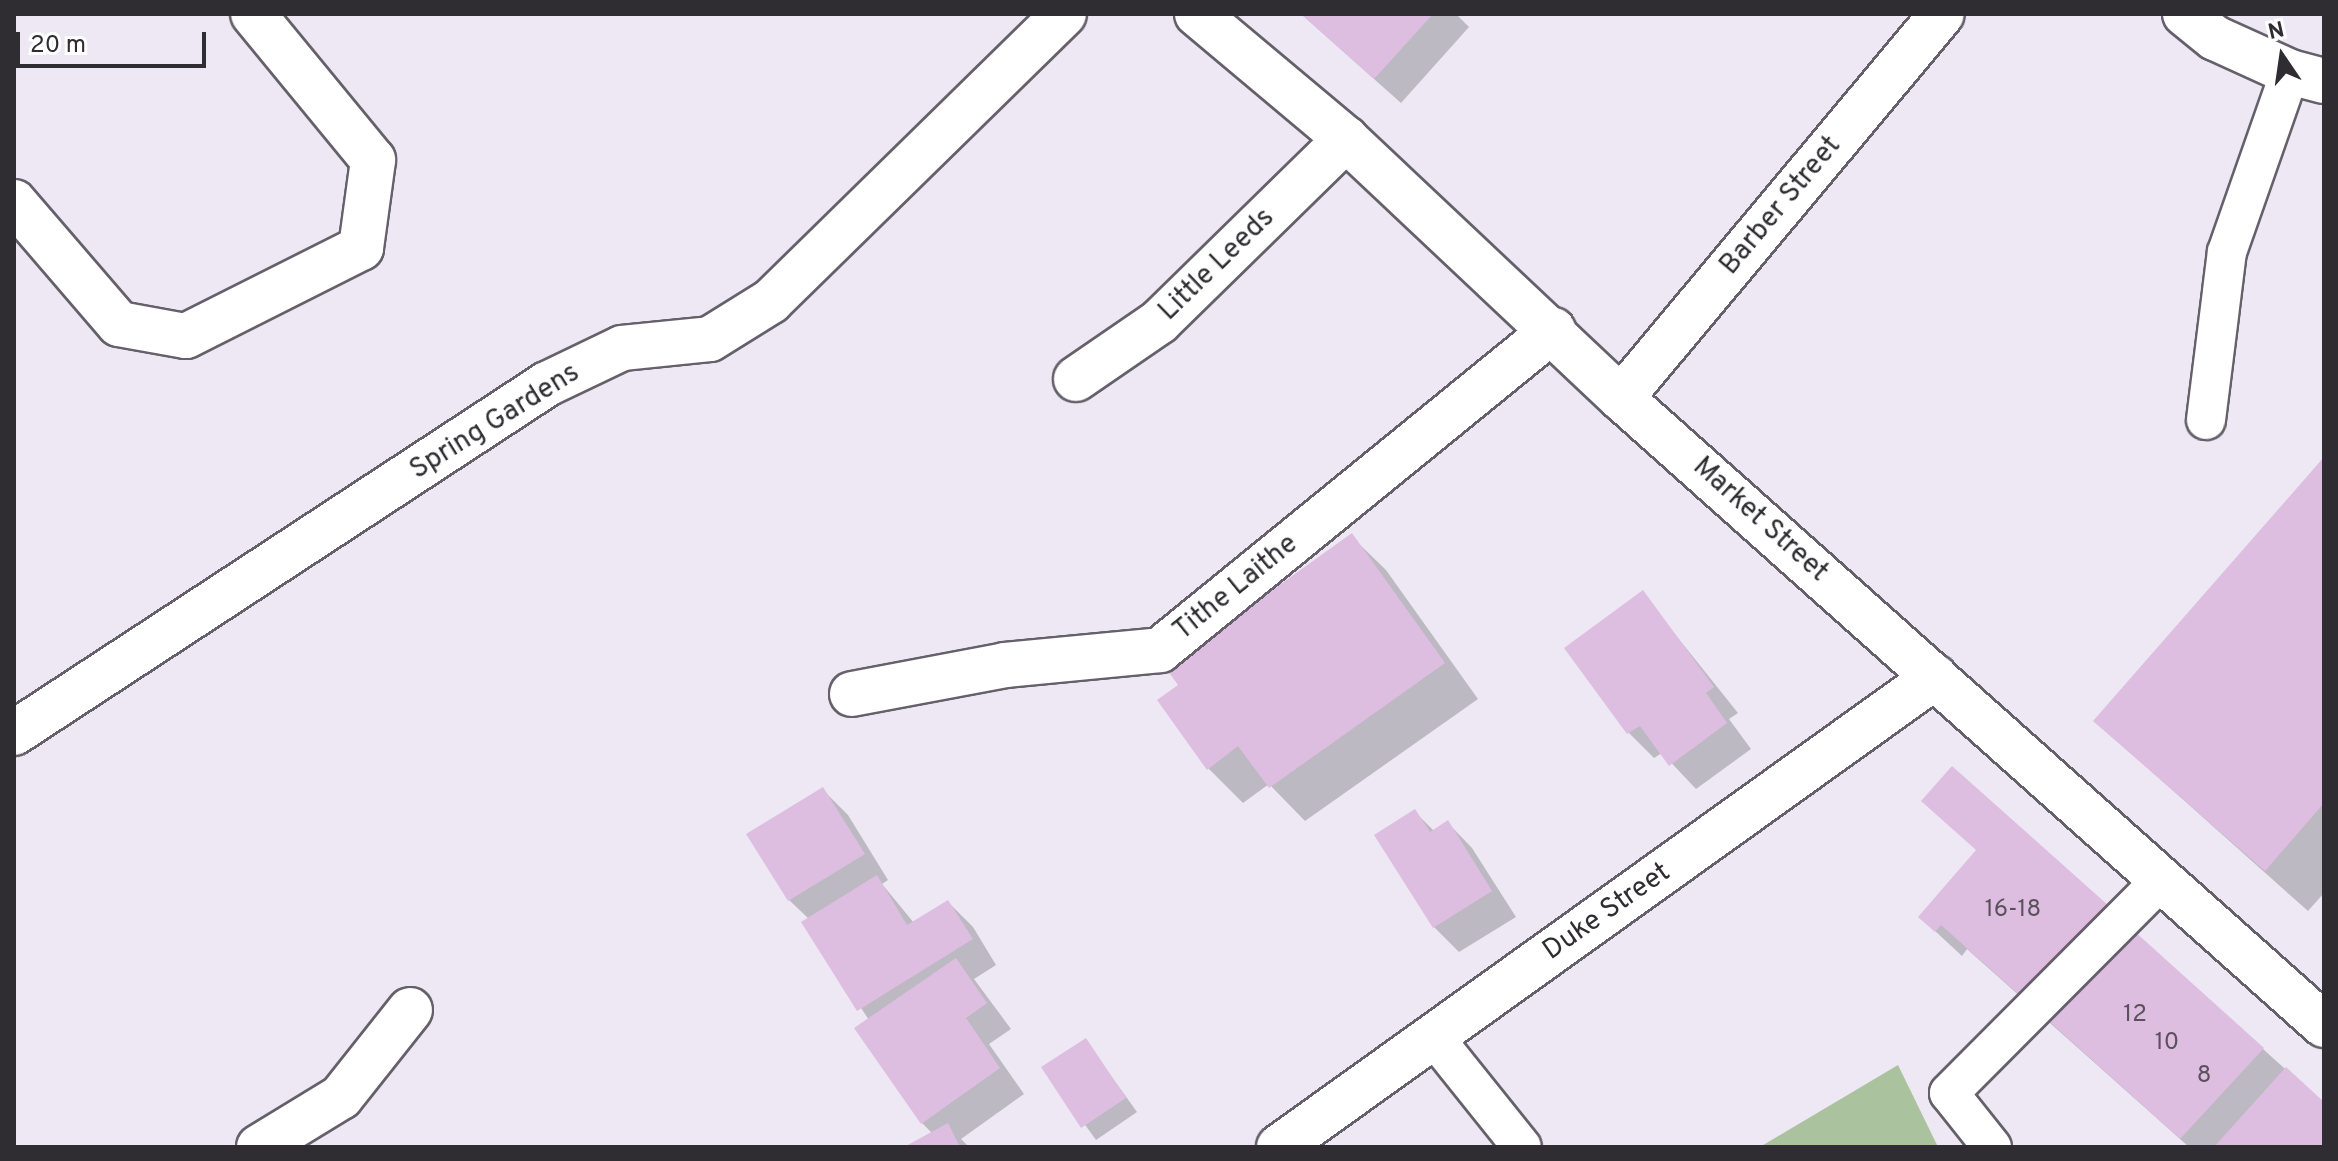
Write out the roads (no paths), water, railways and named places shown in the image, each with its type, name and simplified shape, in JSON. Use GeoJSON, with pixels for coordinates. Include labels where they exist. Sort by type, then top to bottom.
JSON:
{"type":"FeatureCollection","features":[{"type":"Feature","properties":{"kind":"street"},"geometry":{"type":"LineString","coordinates":[[14,202],[119,324],[186,336],[361,248],[373,160],[253,14]]}},
{"type":"Feature","properties":{"kind":"street","name":"Spring Gardens"},"geometry":{"type":"LineString","coordinates":[[14,733],[547,384],[622,348],[710,339],[771,301],[1064,14]]}},
{"type":"Feature","properties":{"kind":"street","name":"Market Street"},"geometry":{"type":"LineString","coordinates":[[1197,14],[1346,139],[1553,330],[1621,398],[2324,1025]]}},
{"type":"Feature","properties":{"kind":"street","name":"Barber Street"},"geometry":{"type":"LineString","coordinates":[[1621,398],[1942,14]]}},
{"type":"Feature","properties":{"kind":"street"},"geometry":{"type":"LineString","coordinates":[[2185,14],[2215,38],[2307,76]]}},
{"type":"Feature","properties":{"kind":"street","name":"Little Leeds"},"geometry":{"type":"LineString","coordinates":[[1076,379],[1159,322],[1346,139]]}},
{"type":"Feature","properties":{"kind":"street","name":"Tithe Laithe"},"geometry":{"type":"LineString","coordinates":[[852,694],[1005,665],[1160,650],[1553,330]]}},
{"type":"Feature","properties":{"kind":"street","name":"Duke Street"},"geometry":{"type":"LineString","coordinates":[[1279,1147],[1935,677]]}},
{"type":"Feature","properties":{"kind":"street"},"geometry":{"type":"LineString","coordinates":[[259,1147],[341,1097],[410,1010]]}},
{"type":"Feature","properties":{"kind":"lane"},"geometry":{"type":"LineString","coordinates":[[2206,420],[2227,252],[2307,76]]}},
{"type":"Feature","properties":{"kind":"lane"},"geometry":{"type":"LineString","coordinates":[[1992,1147],[1949,1093],[2161,880]]}},
{"type":"Feature","properties":{"kind":"lane"},"geometry":{"type":"LineString","coordinates":[[1433,1036],[1522,1147]]}}]}
